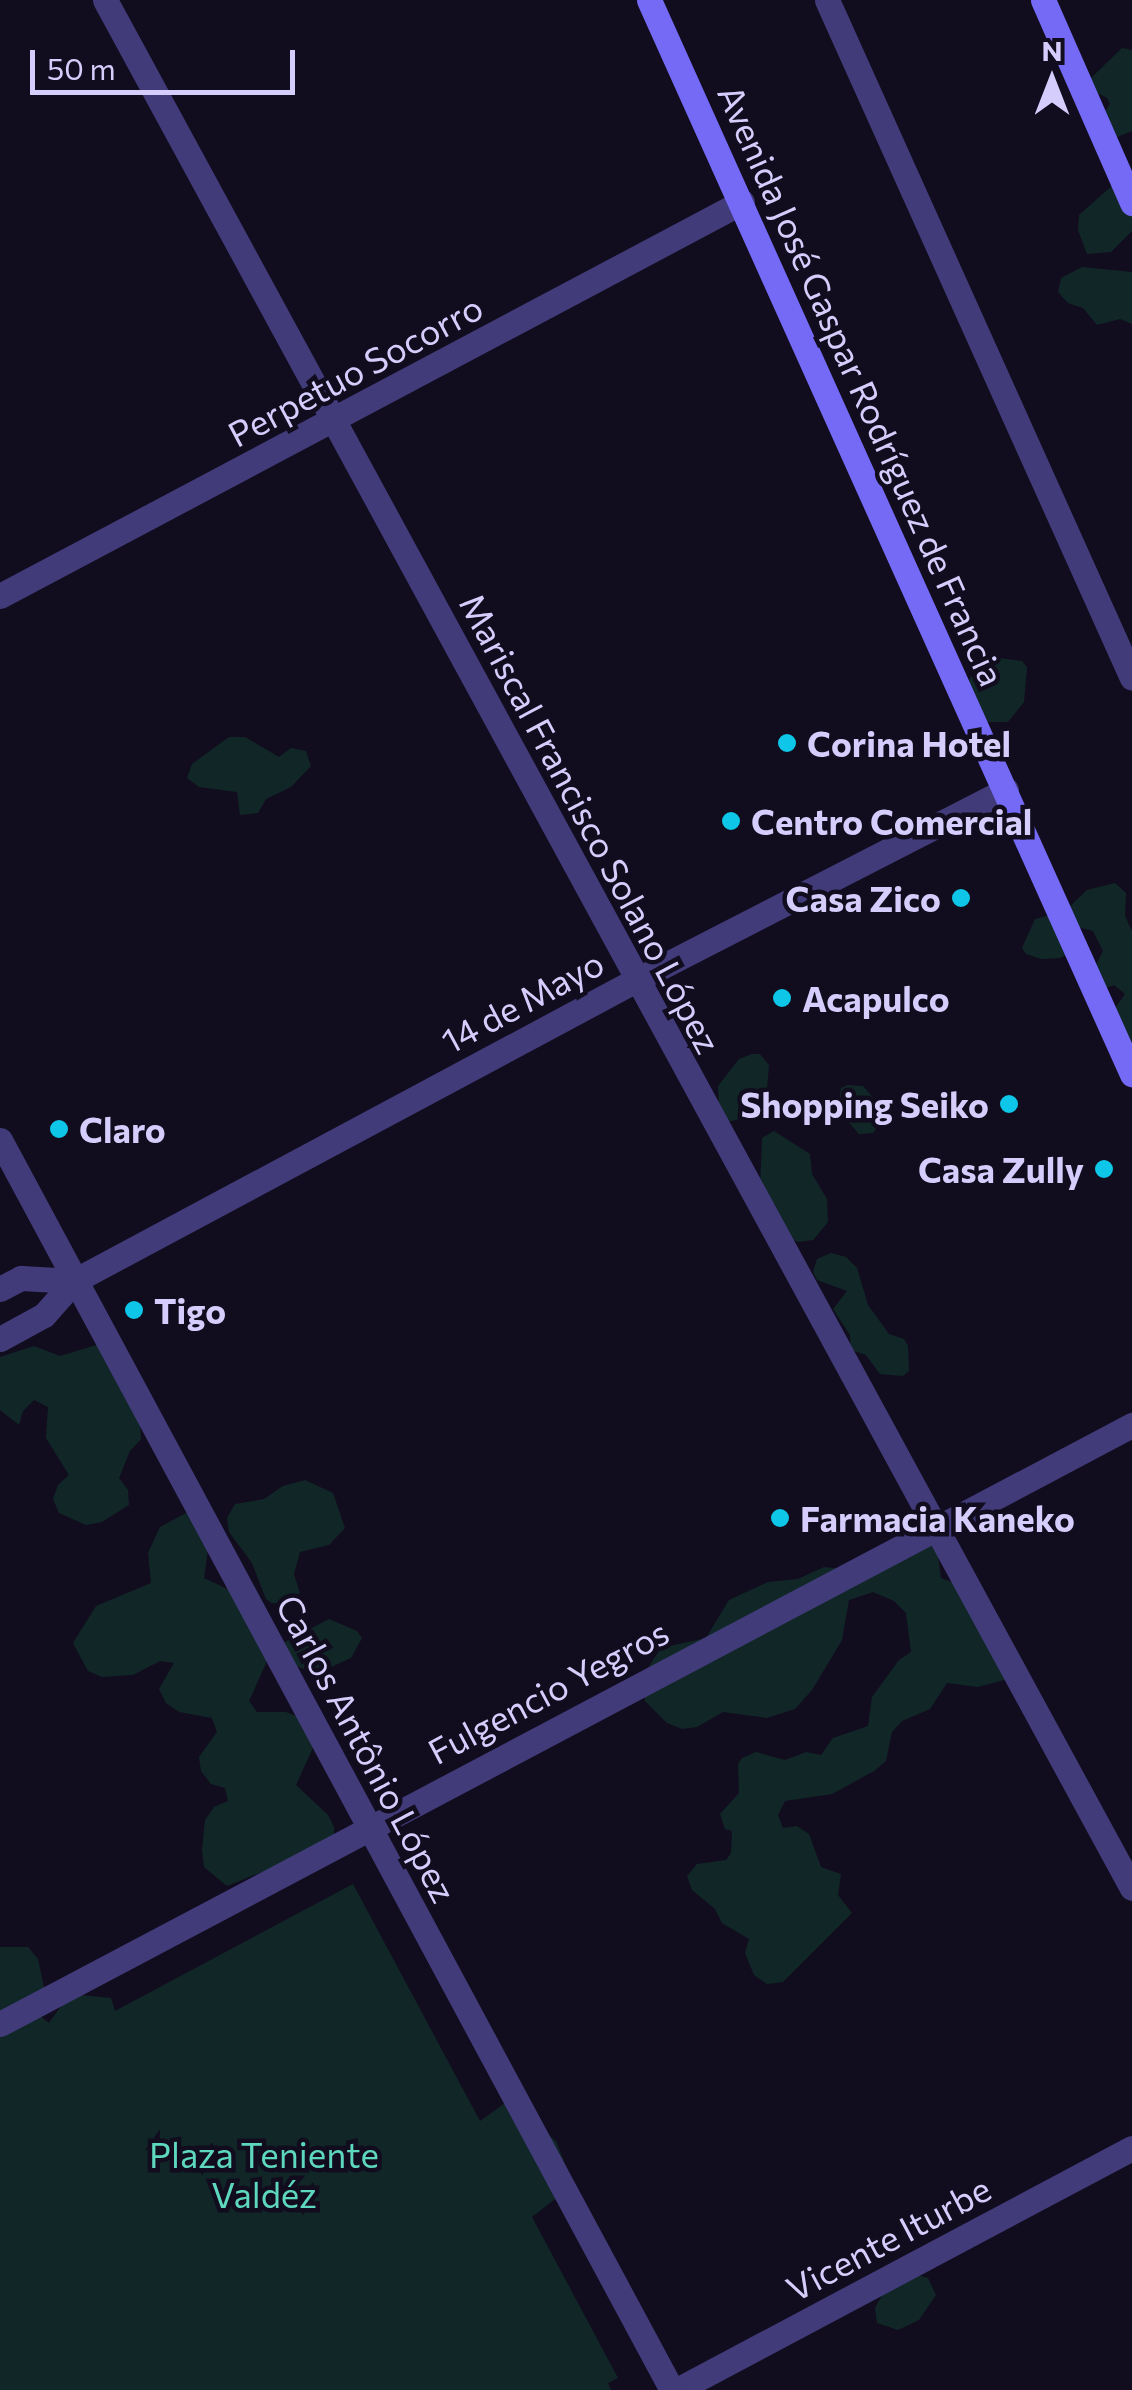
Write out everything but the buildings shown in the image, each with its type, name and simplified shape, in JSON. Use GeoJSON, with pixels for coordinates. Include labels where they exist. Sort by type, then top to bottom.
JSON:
{"type":"FeatureCollection","features":[{"type":"Feature","properties":{"kind":"main road","name":"Avenida José Gaspar Rodríguez de Francia"},"geometry":{"type":"LineString","coordinates":[[649,0],[1132,1074]]}},
{"type":"Feature","properties":{"kind":"main road"},"geometry":{"type":"LineString","coordinates":[[1043,0],[1132,204]]}},
{"type":"Feature","properties":{"kind":"street","name":"Mariscal Francisco Solano López"},"geometry":{"type":"LineString","coordinates":[[105,0],[1132,1888]]}},
{"type":"Feature","properties":{"kind":"street"},"geometry":{"type":"LineString","coordinates":[[827,0],[1132,678]]}},
{"type":"Feature","properties":{"kind":"street","name":"Perpetuo Socorro"},"geometry":{"type":"LineString","coordinates":[[0,596],[742,202]]}},
{"type":"Feature","properties":{"kind":"street","name":"14 de Mayo"},"geometry":{"type":"LineString","coordinates":[[0,1339],[44,1315],[74,1281],[636,980],[1006,790]]}},
{"type":"Feature","properties":{"kind":"street","name":"Carlos Antônio López"},"geometry":{"type":"LineString","coordinates":[[0,1140],[674,2390]]}},
{"type":"Feature","properties":{"kind":"street"},"geometry":{"type":"LineString","coordinates":[[0,1289],[20,1278],[74,1281]]}},
{"type":"Feature","properties":{"kind":"street","name":"Fulgencio Yegros"},"geometry":{"type":"LineString","coordinates":[[0,2024],[369,1825],[1132,1425]]}},
{"type":"Feature","properties":{"kind":"street","name":"Vicente Iturbe"},"geometry":{"type":"LineString","coordinates":[[674,2390],[1132,2148]]}},
{"type":"Feature","properties":{"kind":"green space"},"geometry":{"type":"Polygon","coordinates":[[[1122,48],[1132,50],[1132,131],[1117,137],[1111,136],[1102,116],[1110,104],[1094,91],[1090,79],[1122,48]]]}},
{"type":"Feature","properties":{"kind":"green space"},"geometry":{"type":"Polygon","coordinates":[[[1114,184],[1132,204],[1132,231],[1111,252],[1087,254],[1078,230],[1079,215],[1114,184]]]}},
{"type":"Feature","properties":{"kind":"green space"},"geometry":{"type":"Polygon","coordinates":[[[1082,267],[1132,272],[1132,324],[1120,319],[1097,325],[1083,308],[1068,303],[1058,292],[1061,278],[1082,267]]]}},
{"type":"Feature","properties":{"kind":"green space"},"geometry":{"type":"Polygon","coordinates":[[[999,658],[1022,661],[1027,667],[1024,702],[1008,722],[987,722],[965,688],[971,677],[999,658]]]}},
{"type":"Feature","properties":{"kind":"green space"},"geometry":{"type":"Polygon","coordinates":[[[229,737],[245,737],[279,757],[291,748],[306,751],[311,766],[291,787],[266,799],[258,813],[240,815],[237,792],[199,787],[187,778],[192,764],[229,737]]]}},
{"type":"Feature","properties":{"kind":"green space"},"geometry":{"type":"Polygon","coordinates":[[[1115,883],[1126,893],[1125,916],[1132,931],[1132,1048],[1111,1014],[1125,994],[1114,985],[1100,990],[1086,985],[1103,951],[1093,931],[1078,927],[1068,954],[1060,958],[1041,959],[1026,954],[1022,948],[1035,919],[1065,911],[1087,890],[1115,883]]]}},
{"type":"Feature","properties":{"kind":"green space"},"geometry":{"type":"Polygon","coordinates":[[[760,1054],[769,1065],[766,1101],[750,1117],[727,1122],[719,1109],[718,1086],[739,1059],[760,1054]]]}},
{"type":"Feature","properties":{"kind":"green space"},"geometry":{"type":"Polygon","coordinates":[[[863,1086],[881,1107],[882,1121],[873,1133],[859,1134],[838,1110],[841,1088],[863,1086]]]}},
{"type":"Feature","properties":{"kind":"green space"},"geometry":{"type":"Polygon","coordinates":[[[774,1131],[810,1154],[812,1174],[827,1199],[828,1222],[813,1240],[798,1242],[783,1235],[776,1206],[760,1190],[762,1138],[774,1131]]]}},
{"type":"Feature","properties":{"kind":"green space"},"geometry":{"type":"Polygon","coordinates":[[[831,1253],[846,1257],[857,1268],[868,1305],[889,1334],[904,1339],[909,1371],[903,1376],[880,1374],[866,1355],[851,1350],[850,1335],[833,1309],[847,1291],[817,1280],[813,1272],[817,1259],[831,1253]]]}},
{"type":"Feature","properties":{"kind":"green space"},"geometry":{"type":"Polygon","coordinates":[[[103,1343],[139,1408],[141,1439],[130,1451],[119,1478],[128,1490],[129,1505],[102,1522],[86,1525],[59,1513],[53,1499],[58,1485],[69,1475],[46,1438],[48,1407],[34,1400],[23,1411],[19,1425],[0,1410],[0,1357],[34,1346],[60,1356],[103,1343]]]}},
{"type":"Feature","properties":{"kind":"green space"},"geometry":{"type":"Polygon","coordinates":[[[305,1480],[333,1493],[345,1528],[329,1545],[300,1552],[294,1574],[300,1593],[287,1604],[272,1603],[266,1599],[252,1563],[229,1532],[227,1518],[235,1504],[264,1499],[283,1486],[305,1480]]]}},
{"type":"Feature","properties":{"kind":"green space"},"geometry":{"type":"Polygon","coordinates":[[[186,1513],[197,1522],[208,1549],[204,1578],[244,1597],[267,1661],[249,1701],[257,1712],[286,1712],[303,1719],[315,1743],[296,1785],[328,1815],[334,1827],[334,1843],[227,1886],[204,1867],[202,1850],[205,1820],[214,1807],[228,1801],[225,1788],[211,1784],[201,1771],[199,1757],[217,1732],[212,1718],[179,1712],[166,1703],[159,1689],[174,1663],[160,1661],[133,1675],[102,1677],[88,1671],[73,1643],[96,1606],[151,1583],[148,1553],[160,1527],[186,1513]]]}},
{"type":"Feature","properties":{"kind":"green space"},"geometry":{"type":"Polygon","coordinates":[[[925,1542],[937,1549],[941,1578],[954,1583],[1008,1679],[978,1687],[947,1683],[930,1709],[902,1721],[892,1732],[886,1761],[874,1771],[832,1794],[785,1801],[778,1815],[783,1828],[797,1826],[809,1834],[821,1867],[841,1874],[838,1895],[852,1913],[783,1982],[767,1984],[754,1975],[745,1953],[749,1939],[722,1923],[715,1909],[692,1890],[687,1876],[697,1864],[726,1860],[731,1853],[732,1831],[725,1829],[720,1814],[739,1793],[738,1764],[742,1758],[756,1752],[785,1760],[806,1752],[821,1755],[833,1738],[868,1726],[872,1697],[899,1660],[911,1652],[906,1613],[894,1601],[873,1592],[849,1600],[842,1640],[812,1690],[795,1709],[767,1718],[723,1712],[697,1727],[682,1729],[667,1723],[645,1701],[645,1672],[661,1648],[706,1638],[729,1600],[768,1582],[798,1579],[824,1567],[866,1572],[925,1542]]]}},
{"type":"Feature","properties":{"kind":"green space"},"geometry":{"type":"Polygon","coordinates":[[[329,1619],[357,1631],[362,1638],[351,1658],[318,1673],[292,1665],[281,1644],[329,1619]]]}},
{"type":"Feature","properties":{"kind":"green space","name":"Plaza Teniente Valdéz"},"geometry":{"type":"Polygon","coordinates":[[[353,1884],[480,2121],[508,2101],[556,2141],[567,2169],[559,2196],[532,2217],[618,2378],[608,2383],[611,2390],[0,2390],[0,1947],[28,1947],[38,1959],[44,1987],[38,2014],[49,2023],[66,1999],[80,1995],[111,1998],[115,2011],[353,1884]]]}},
{"type":"Feature","properties":{"kind":"green space"},"geometry":{"type":"Polygon","coordinates":[[[914,2274],[928,2278],[936,2295],[919,2320],[898,2330],[877,2323],[875,2308],[882,2295],[914,2274]]]}},
{"type":"Feature","properties":{"kind":"place","name":"Corina Hotel"},"geometry":{"type":"Point","coordinates":[787,743]}},
{"type":"Feature","properties":{"kind":"place","name":"Centro Comercial"},"geometry":{"type":"Point","coordinates":[731,821]}},
{"type":"Feature","properties":{"kind":"place","name":"Casa Zico"},"geometry":{"type":"Point","coordinates":[961,898]}},
{"type":"Feature","properties":{"kind":"place","name":"Acapulco"},"geometry":{"type":"Point","coordinates":[782,998]}},
{"type":"Feature","properties":{"kind":"place","name":"Shopping Seiko"},"geometry":{"type":"Point","coordinates":[1009,1104]}},
{"type":"Feature","properties":{"kind":"place","name":"Claro"},"geometry":{"type":"Point","coordinates":[59,1129]}},
{"type":"Feature","properties":{"kind":"place","name":"Casa Zully"},"geometry":{"type":"Point","coordinates":[1104,1169]}},
{"type":"Feature","properties":{"kind":"place","name":"Tigo"},"geometry":{"type":"Point","coordinates":[134,1310]}},
{"type":"Feature","properties":{"kind":"place","name":"Farmacia Kaneko"},"geometry":{"type":"Point","coordinates":[780,1518]}}]}
